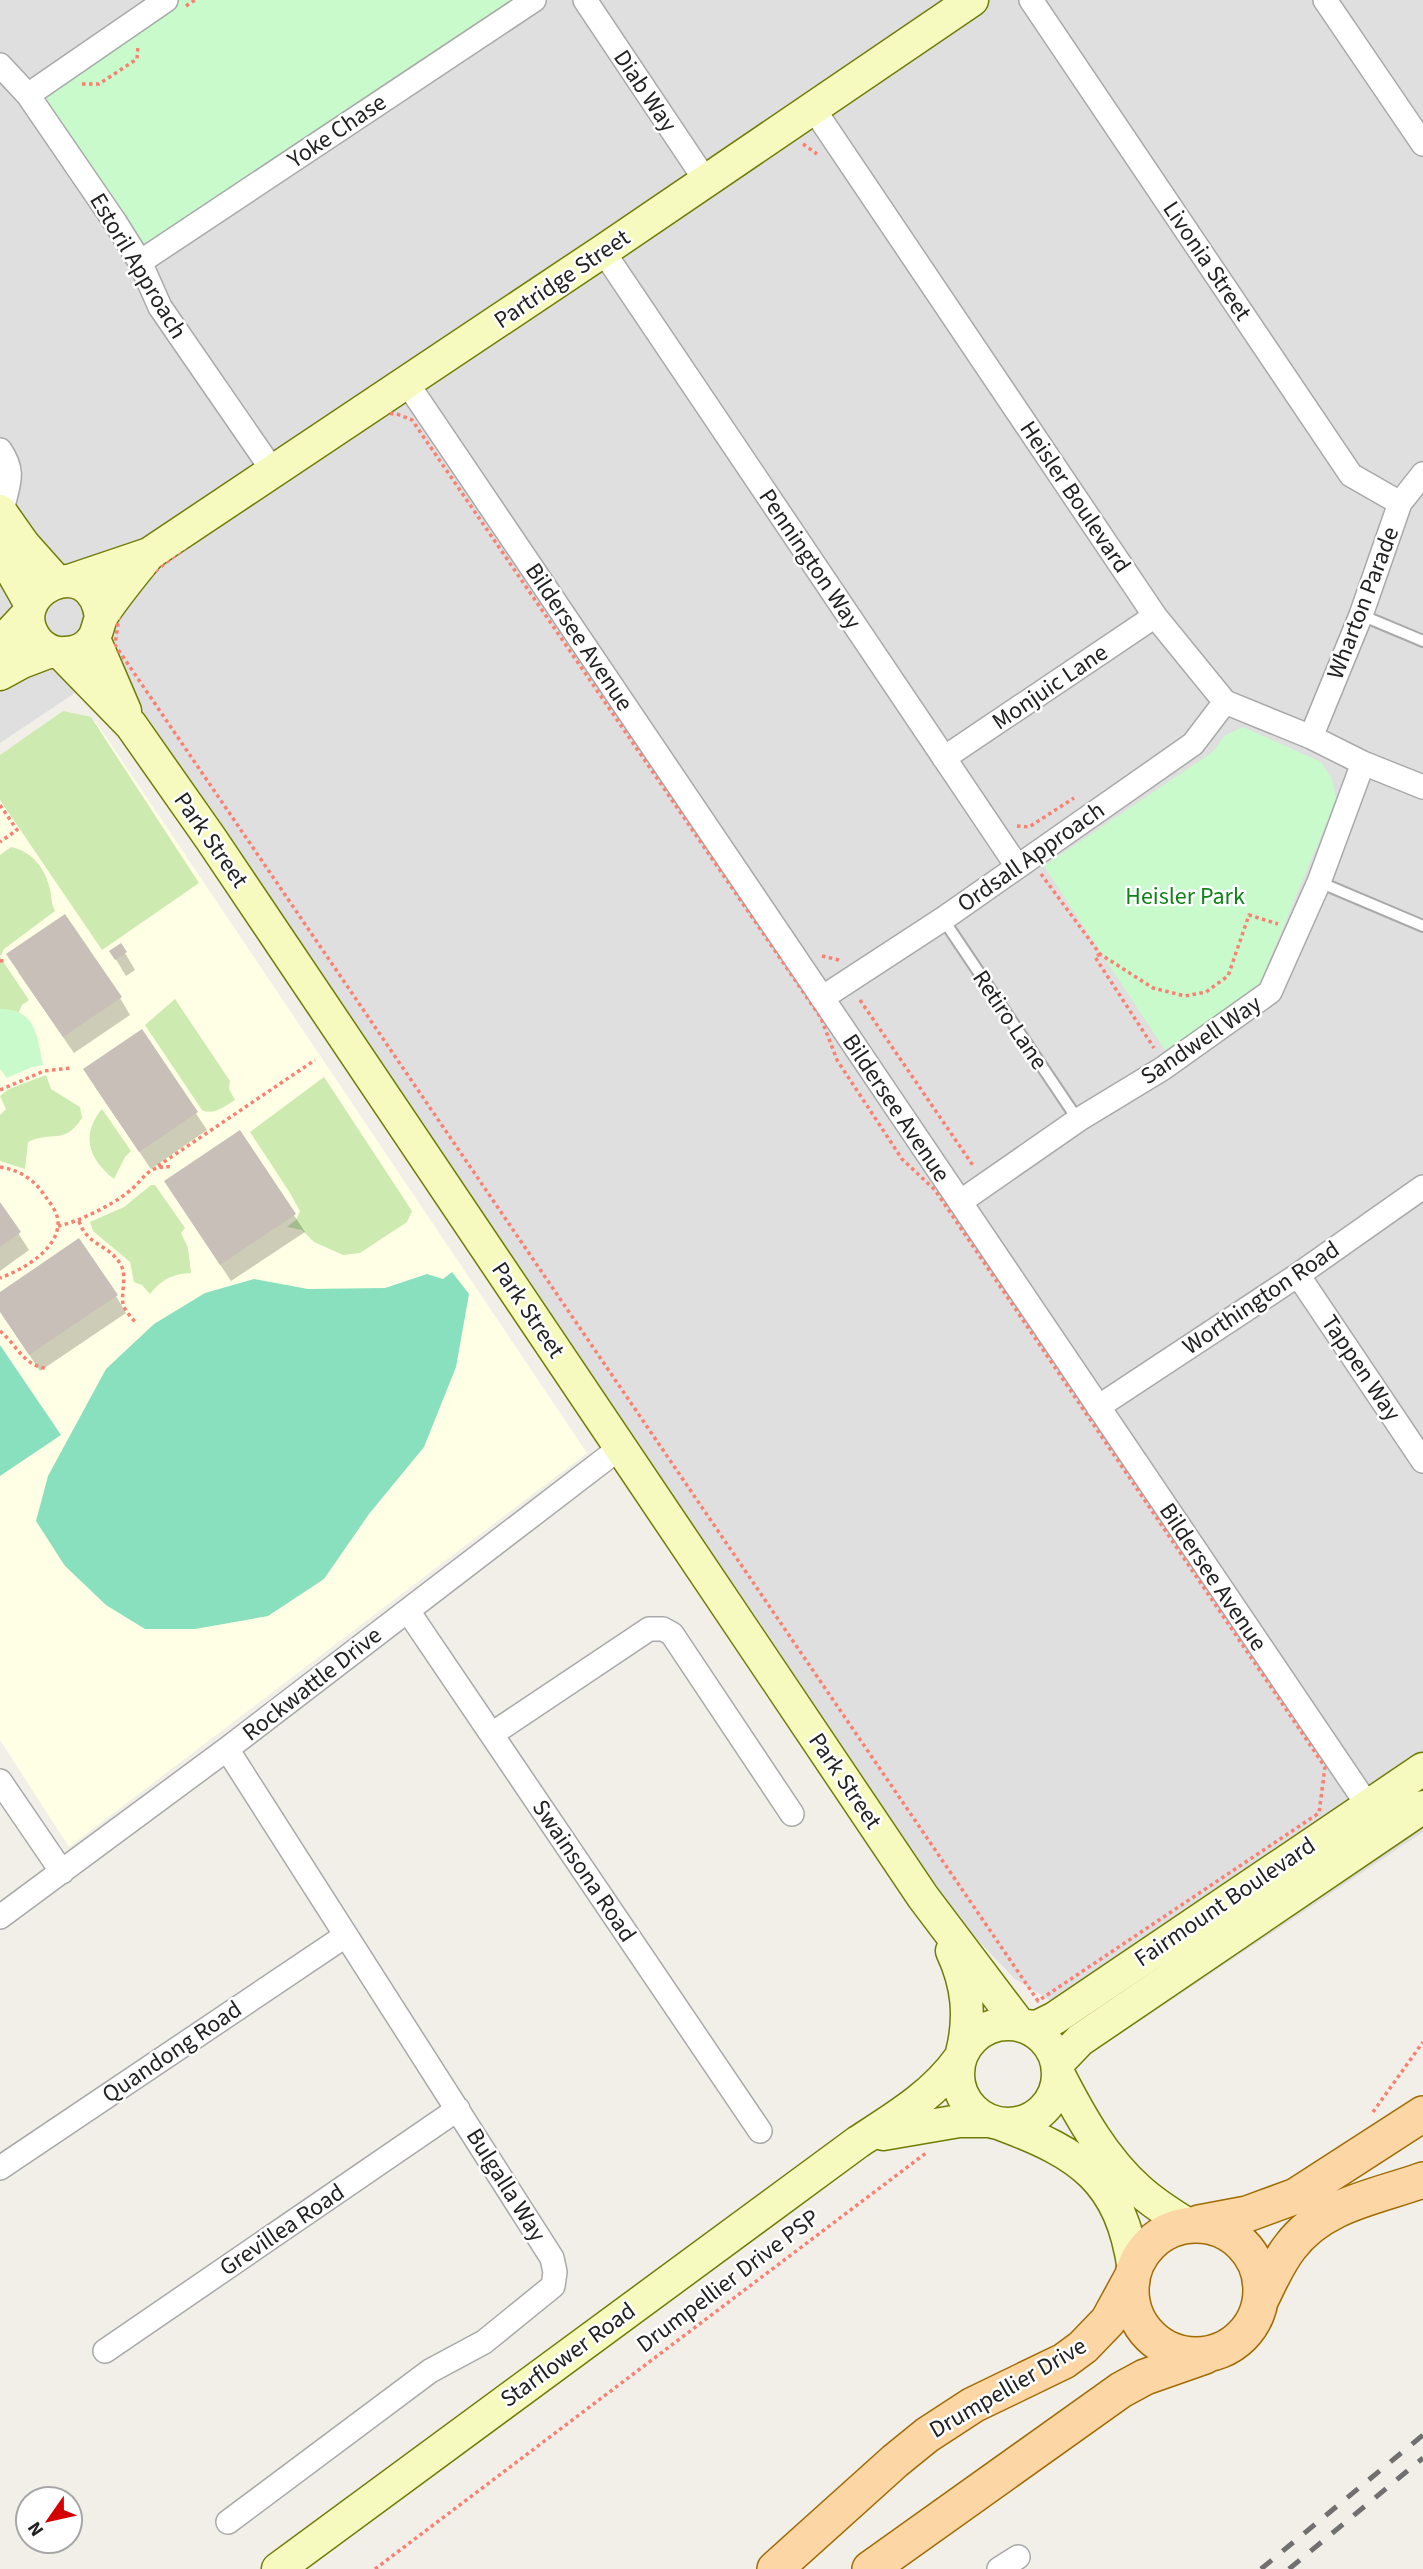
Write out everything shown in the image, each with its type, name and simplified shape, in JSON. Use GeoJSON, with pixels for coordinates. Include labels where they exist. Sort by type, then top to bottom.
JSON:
{"type":"FeatureCollection","features":[{"type":"Feature","properties":{"kind":"main road"},"geometry":{"type":"LineString","coordinates":[[1215,2353],[1185,2354],[1171,2350],[1152,2338],[1139,2321],[1133,2306],[1133,2273],[1140,2256],[1154,2239],[1167,2231],[1247,2214],[1296,2196],[1423,2114]]}},
{"type":"Feature","properties":{"kind":"main road"},"geometry":{"type":"LineString","coordinates":[[870,2569],[1127,2387],[1145,2377],[1229,2347],[1246,2333],[1283,2256],[1315,2222],[1343,2206],[1423,2180]]}},
{"type":"Feature","properties":{"kind":"main road"},"geometry":{"type":"LineString","coordinates":[[1192,2224],[1225,2231],[1248,2249],[1261,2276],[1261,2299]]}},
{"type":"Feature","properties":{"kind":"main road","name":"Drumpellier Drive"},"geometry":{"type":"LineString","coordinates":[[775,2569],[927,2435],[973,2405],[1064,2361],[1083,2347],[1108,2322],[1133,2273]]}},
{"type":"Feature","properties":{"kind":"street","name":"Yoke Chase"},"geometry":{"type":"LineString","coordinates":[[140,262],[534,0]]}},
{"type":"Feature","properties":{"kind":"street","name":"Diab Way"},"geometry":{"type":"LineString","coordinates":[[585,0],[706,181]]}},
{"type":"Feature","properties":{"kind":"street","name":"Partridge Street"},"geometry":{"type":"LineString","coordinates":[[63,581],[149,554],[706,181],[811,119],[972,0]]}},
{"type":"Feature","properties":{"kind":"street","name":"Livonia Street"},"geometry":{"type":"LineString","coordinates":[[1031,0],[1350,475],[1400,503]]}},
{"type":"Feature","properties":{"kind":"street"},"geometry":{"type":"LineString","coordinates":[[1325,0],[1423,144]]}},
{"type":"Feature","properties":{"kind":"street"},"geometry":{"type":"LineString","coordinates":[[28,95],[175,4]]}},
{"type":"Feature","properties":{"kind":"street","name":"Estoril Approach"},"geometry":{"type":"LineString","coordinates":[[0,65],[28,95],[140,262],[160,307],[273,471]]}},
{"type":"Feature","properties":{"kind":"street","name":"Heisler Boulevard"},"geometry":{"type":"LineString","coordinates":[[811,119],[1155,616],[1225,702],[1423,787]]}},
{"type":"Feature","properties":{"kind":"street","name":"Pennington Way"},"geometry":{"type":"LineString","coordinates":[[603,251],[995,832],[1028,865]]}},
{"type":"Feature","properties":{"kind":"street","name":"Bildersee Avenue"},"geometry":{"type":"LineString","coordinates":[[407,383],[1385,1832]]}},
{"type":"Feature","properties":{"kind":"street"},"geometry":{"type":"LineString","coordinates":[[0,450],[6,458],[11,478],[1,512],[23,545],[63,581]]}},
{"type":"Feature","properties":{"kind":"street","name":"Wharton Parade"},"geometry":{"type":"LineString","coordinates":[[1311,737],[1360,615],[1400,503],[1423,474]]}},
{"type":"Feature","properties":{"kind":"street"},"geometry":{"type":"LineString","coordinates":[[0,550],[29,609],[29,626],[33,637],[41,645],[57,652],[75,653],[97,628],[95,597],[79,583],[63,581],[46,585],[37,593],[29,609],[0,644]]}},
{"type":"Feature","properties":{"kind":"street","name":"Partridge Street"},"geometry":{"type":"LineString","coordinates":[[97,628],[149,554]]}},
{"type":"Feature","properties":{"kind":"street","name":"Monjuic Lane"},"geometry":{"type":"LineString","coordinates":[[944,758],[1155,616]]}},
{"type":"Feature","properties":{"kind":"street","name":"Park Street"},"geometry":{"type":"LineString","coordinates":[[97,628],[131,725]]}},
{"type":"Feature","properties":{"kind":"street"},"geometry":{"type":"LineString","coordinates":[[0,674],[57,652]]}},
{"type":"Feature","properties":{"kind":"street","name":"Park Street"},"geometry":{"type":"LineString","coordinates":[[57,652],[131,725],[211,839],[923,1897],[1022,2025]]}},
{"type":"Feature","properties":{"kind":"street","name":"Ordsall Approach"},"geometry":{"type":"LineString","coordinates":[[822,998],[1028,865],[1193,744],[1225,702]]}},
{"type":"Feature","properties":{"kind":"street","name":"Sandwell Way"},"geometry":{"type":"LineString","coordinates":[[960,1202],[1078,1120],[1162,1069],[1270,992],[1319,882],[1363,763]]}},
{"type":"Feature","properties":{"kind":"street","name":"Worthington Road"},"geometry":{"type":"LineString","coordinates":[[1098,1407],[1298,1275],[1423,1187]]}},
{"type":"Feature","properties":{"kind":"street","name":"Tappen Way"},"geometry":{"type":"LineString","coordinates":[[1298,1275],[1423,1461]]}},
{"type":"Feature","properties":{"kind":"street","name":"Rockwattle Drive"},"geometry":{"type":"LineString","coordinates":[[0,1917],[227,1749],[621,1447]]}},
{"type":"Feature","properties":{"kind":"street","name":"Swainsona Road"},"geometry":{"type":"LineString","coordinates":[[408,1611],[760,2131]]}},
{"type":"Feature","properties":{"kind":"street"},"geometry":{"type":"LineString","coordinates":[[492,1734],[649,1629],[663,1629],[672,1634],[792,1814]]}},
{"type":"Feature","properties":{"kind":"street","name":"Bulgalla Way"},"geometry":{"type":"LineString","coordinates":[[227,1749],[552,2258],[555,2272],[553,2286],[484,2342],[430,2371],[228,2522]]}},
{"type":"Feature","properties":{"kind":"street","name":"Fairmount Boulevard"},"geometry":{"type":"LineString","coordinates":[[1022,2025],[1037,2027],[1055,2018],[1423,1769]]}},
{"type":"Feature","properties":{"kind":"street"},"geometry":{"type":"LineString","coordinates":[[0,1781],[62,1872]]}},
{"type":"Feature","properties":{"kind":"street","name":"Fairmount Boulevard"},"geometry":{"type":"LineString","coordinates":[[1058,2069],[1074,2044],[1423,1807]]}},
{"type":"Feature","properties":{"kind":"street","name":"Park Street"},"geometry":{"type":"LineString","coordinates":[[923,1897],[957,1961],[965,1984],[968,2021],[961,2056]]}},
{"type":"Feature","properties":{"kind":"street","name":"Quandong Road"},"geometry":{"type":"LineString","coordinates":[[0,2168],[345,1936]]}},
{"type":"Feature","properties":{"kind":"street"},"geometry":{"type":"LineString","coordinates":[[1133,2273],[1129,2239],[1115,2204],[1084,2166],[1042,2139],[995,2122],[975,2111],[964,2098],[958,2081],[961,2056],[972,2039],[986,2028],[1002,2023],[1022,2025],[1035,2031],[1048,2043],[1075,2107],[1119,2170],[1149,2198],[1192,2224]]}},
{"type":"Feature","properties":{"kind":"street","name":"Starflower Road"},"geometry":{"type":"LineString","coordinates":[[278,2569],[858,2142],[910,2108],[950,2072],[961,2056]]}},
{"type":"Feature","properties":{"kind":"street"},"geometry":{"type":"LineString","coordinates":[[995,2122],[1023,2122],[1038,2115],[1053,2097],[1058,2069]]}},
{"type":"Feature","properties":{"kind":"street","name":"Grevillea Road"},"geometry":{"type":"LineString","coordinates":[[105,2351],[458,2109]]}},
{"type":"Feature","properties":{"kind":"street","name":"Starflower Road"},"geometry":{"type":"LineString","coordinates":[[858,2142],[916,2127],[959,2121],[995,2122]]}},
{"type":"Feature","properties":{"kind":"lane"},"geometry":{"type":"LineString","coordinates":[[1360,615],[1423,641]]}},
{"type":"Feature","properties":{"kind":"lane"},"geometry":{"type":"LineString","coordinates":[[1319,882],[1423,926]]}},
{"type":"Feature","properties":{"kind":"lane","name":"Retiro Lane"},"geometry":{"type":"LineString","coordinates":[[943,919],[1078,1120]]}},
{"type":"Feature","properties":{"kind":"path"},"geometry":{"type":"LineString","coordinates":[[175,4],[195,0]]}},
{"type":"Feature","properties":{"kind":"path"},"geometry":{"type":"LineString","coordinates":[[71,85],[99,84],[137,59],[139,39]]}},
{"type":"Feature","properties":{"kind":"path"},"geometry":{"type":"LineString","coordinates":[[811,119],[802,144],[811,119]]}},
{"type":"Feature","properties":{"kind":"path"},"geometry":{"type":"LineString","coordinates":[[383,414],[397,414],[412,420],[821,1017],[837,1060],[902,1159],[935,1190],[1325,1767],[1318,1813],[1038,2001],[115,645],[119,616],[134,588],[191,543],[370,420],[383,414]]}},
{"type":"Feature","properties":{"kind":"path"},"geometry":{"type":"LineString","coordinates":[[995,832],[1004,825],[1029,827],[1076,797]]}},
{"type":"Feature","properties":{"kind":"path"},"geometry":{"type":"LineString","coordinates":[[0,805],[17,830],[0,842]]}},
{"type":"Feature","properties":{"kind":"path"},"geometry":{"type":"LineString","coordinates":[[1028,865],[1040,872],[1100,954],[1153,988],[1185,996],[1206,992],[1228,976],[1250,915],[1297,930]]}},
{"type":"Feature","properties":{"kind":"path"},"geometry":{"type":"LineString","coordinates":[[1100,954],[1095,957],[1161,1055]]}},
{"type":"Feature","properties":{"kind":"path"},"geometry":{"type":"LineString","coordinates":[[819,955],[846,962]]}},
{"type":"Feature","properties":{"kind":"path"},"geometry":{"type":"LineString","coordinates":[[0,961],[7,960]]}},
{"type":"Feature","properties":{"kind":"path"},"geometry":{"type":"LineString","coordinates":[[1145,1055],[1156,1047]]}},
{"type":"Feature","properties":{"kind":"path"},"geometry":{"type":"LineString","coordinates":[[58,1226],[79,1221],[129,1192],[147,1172],[315,1060]]}},
{"type":"Feature","properties":{"kind":"path"},"geometry":{"type":"LineString","coordinates":[[0,1090],[44,1071],[72,1068]]}},
{"type":"Feature","properties":{"kind":"path"},"geometry":{"type":"LineString","coordinates":[[158,1166],[172,1167]]}},
{"type":"Feature","properties":{"kind":"path"},"geometry":{"type":"LineString","coordinates":[[0,1167],[15,1169],[42,1191],[54,1209],[58,1226],[52,1244],[32,1260],[0,1278]]}},
{"type":"Feature","properties":{"kind":"path"},"geometry":{"type":"LineString","coordinates":[[79,1221],[83,1233],[112,1253],[123,1267],[123,1304],[136,1323]]}},
{"type":"Feature","properties":{"kind":"path"},"geometry":{"type":"LineString","coordinates":[[0,1331],[25,1361],[37,1367],[48,1368]]}},
{"type":"Feature","properties":{"kind":"path"},"geometry":{"type":"LineString","coordinates":[[1368,2118],[1423,2042]]}},
{"type":"Feature","properties":{"kind":"path","name":"Drumpellier Drive PSP"},"geometry":{"type":"LineString","coordinates":[[375,2569],[931,2150]]}},
{"type":"Feature","properties":{"kind":"shaded area"},"geometry":{"type":"Polygon","coordinates":[[[0,0],[1423,0],[1423,1832],[1113,2039],[1015,1979],[880,1838],[93,681],[0,743],[0,0]]]}},
{"type":"Feature","properties":{"kind":"shaded area"},"geometry":{"type":"Polygon","coordinates":[[[66,716],[96,722],[587,1453],[69,1847],[0,1740],[0,760],[66,716]]]}},
{"type":"Feature","properties":{"kind":"green space"},"geometry":{"type":"Polygon","coordinates":[[[181,0],[524,0],[142,256],[36,97],[181,0]]]}},
{"type":"Feature","properties":{"kind":"green space"},"geometry":{"type":"Polygon","coordinates":[[[63,711],[91,717],[199,883],[102,950],[0,800],[0,755],[63,711]]]}},
{"type":"Feature","properties":{"kind":"green space","name":"Heisler Park"},"geometry":{"type":"Polygon","coordinates":[[[1243,727],[1321,762],[1332,779],[1336,800],[1257,990],[1165,1050],[1044,866],[1214,751],[1224,736],[1243,727]]]}},
{"type":"Feature","properties":{"kind":"green space"},"geometry":{"type":"Polygon","coordinates":[[[11,847],[25,852],[37,862],[48,882],[55,911],[4,949],[0,957],[0,855],[11,847]]]}},
{"type":"Feature","properties":{"kind":"green space"},"geometry":{"type":"Polygon","coordinates":[[[0,957],[29,1000],[22,1005],[19,1012],[0,1009],[0,957]]]}},
{"type":"Feature","properties":{"kind":"green space"},"geometry":{"type":"Polygon","coordinates":[[[175,999],[230,1081],[229,1089],[235,1100],[219,1110],[202,1110],[145,1025],[175,999]]]}},
{"type":"Feature","properties":{"kind":"green space"},"geometry":{"type":"Polygon","coordinates":[[[0,1009],[12,1010],[28,1019],[37,1035],[43,1065],[7,1078],[0,1069],[0,1009]]]}},
{"type":"Feature","properties":{"kind":"green space"},"geometry":{"type":"Polygon","coordinates":[[[46,1075],[51,1089],[80,1107],[82,1118],[63,1135],[28,1142],[25,1169],[0,1161],[0,1115],[6,1109],[0,1096],[9,1089],[46,1075]]]}},
{"type":"Feature","properties":{"kind":"green space"},"geometry":{"type":"Polygon","coordinates":[[[324,1077],[412,1211],[407,1222],[360,1253],[343,1255],[314,1242],[302,1230],[287,1227],[296,1220],[300,1211],[250,1132],[324,1077]]]}},
{"type":"Feature","properties":{"kind":"green space"},"geometry":{"type":"Polygon","coordinates":[[[102,1109],[131,1151],[114,1179],[98,1164],[90,1147],[91,1128],[102,1109]]]}},
{"type":"Feature","properties":{"kind":"green space"},"geometry":{"type":"Polygon","coordinates":[[[151,1185],[155,1185],[185,1228],[181,1233],[188,1248],[191,1273],[168,1278],[150,1294],[142,1285],[134,1282],[130,1262],[93,1231],[90,1222],[124,1207],[151,1185]]]}},
{"type":"Feature","properties":{"kind":"green space"},"geometry":{"type":"Polygon","coordinates":[[[452,1272],[469,1294],[456,1367],[424,1447],[369,1514],[324,1579],[268,1616],[195,1629],[145,1629],[106,1605],[65,1566],[36,1521],[48,1476],[106,1369],[154,1324],[205,1293],[254,1279],[308,1289],[385,1288],[427,1274],[443,1279],[452,1272]]]}},
{"type":"Feature","properties":{"kind":"green space"},"geometry":{"type":"Polygon","coordinates":[[[0,1345],[61,1435],[0,1476],[0,1345]]]}},
{"type":"Feature","properties":{"kind":"building"},"geometry":{"type":"Polygon","coordinates":[[[65,914],[122,997],[63,1037],[6,954],[65,914]]]}},
{"type":"Feature","properties":{"kind":"building"},"geometry":{"type":"Polygon","coordinates":[[[121,943],[127,952],[115,960],[109,951],[121,943]]]}},
{"type":"Feature","properties":{"kind":"building"},"geometry":{"type":"Polygon","coordinates":[[[142,1029],[198,1112],[139,1152],[83,1069],[142,1029]]]}},
{"type":"Feature","properties":{"kind":"building"},"geometry":{"type":"Polygon","coordinates":[[[240,1130],[296,1214],[220,1265],[164,1181],[240,1130]]]}},
{"type":"Feature","properties":{"kind":"building"},"geometry":{"type":"Polygon","coordinates":[[[0,1202],[21,1232],[0,1247],[0,1202]]]}},
{"type":"Feature","properties":{"kind":"building"},"geometry":{"type":"Polygon","coordinates":[[[79,1238],[118,1295],[29,1355],[0,1312],[0,1292],[79,1238]]]}},
{"type":"Feature","properties":{"kind":"railway"},"geometry":{"type":"LineString","coordinates":[[1261,2569],[1423,2435]]}},
{"type":"Feature","properties":{"kind":"railway"},"geometry":{"type":"LineString","coordinates":[[1289,2569],[1423,2458]]}}]}
